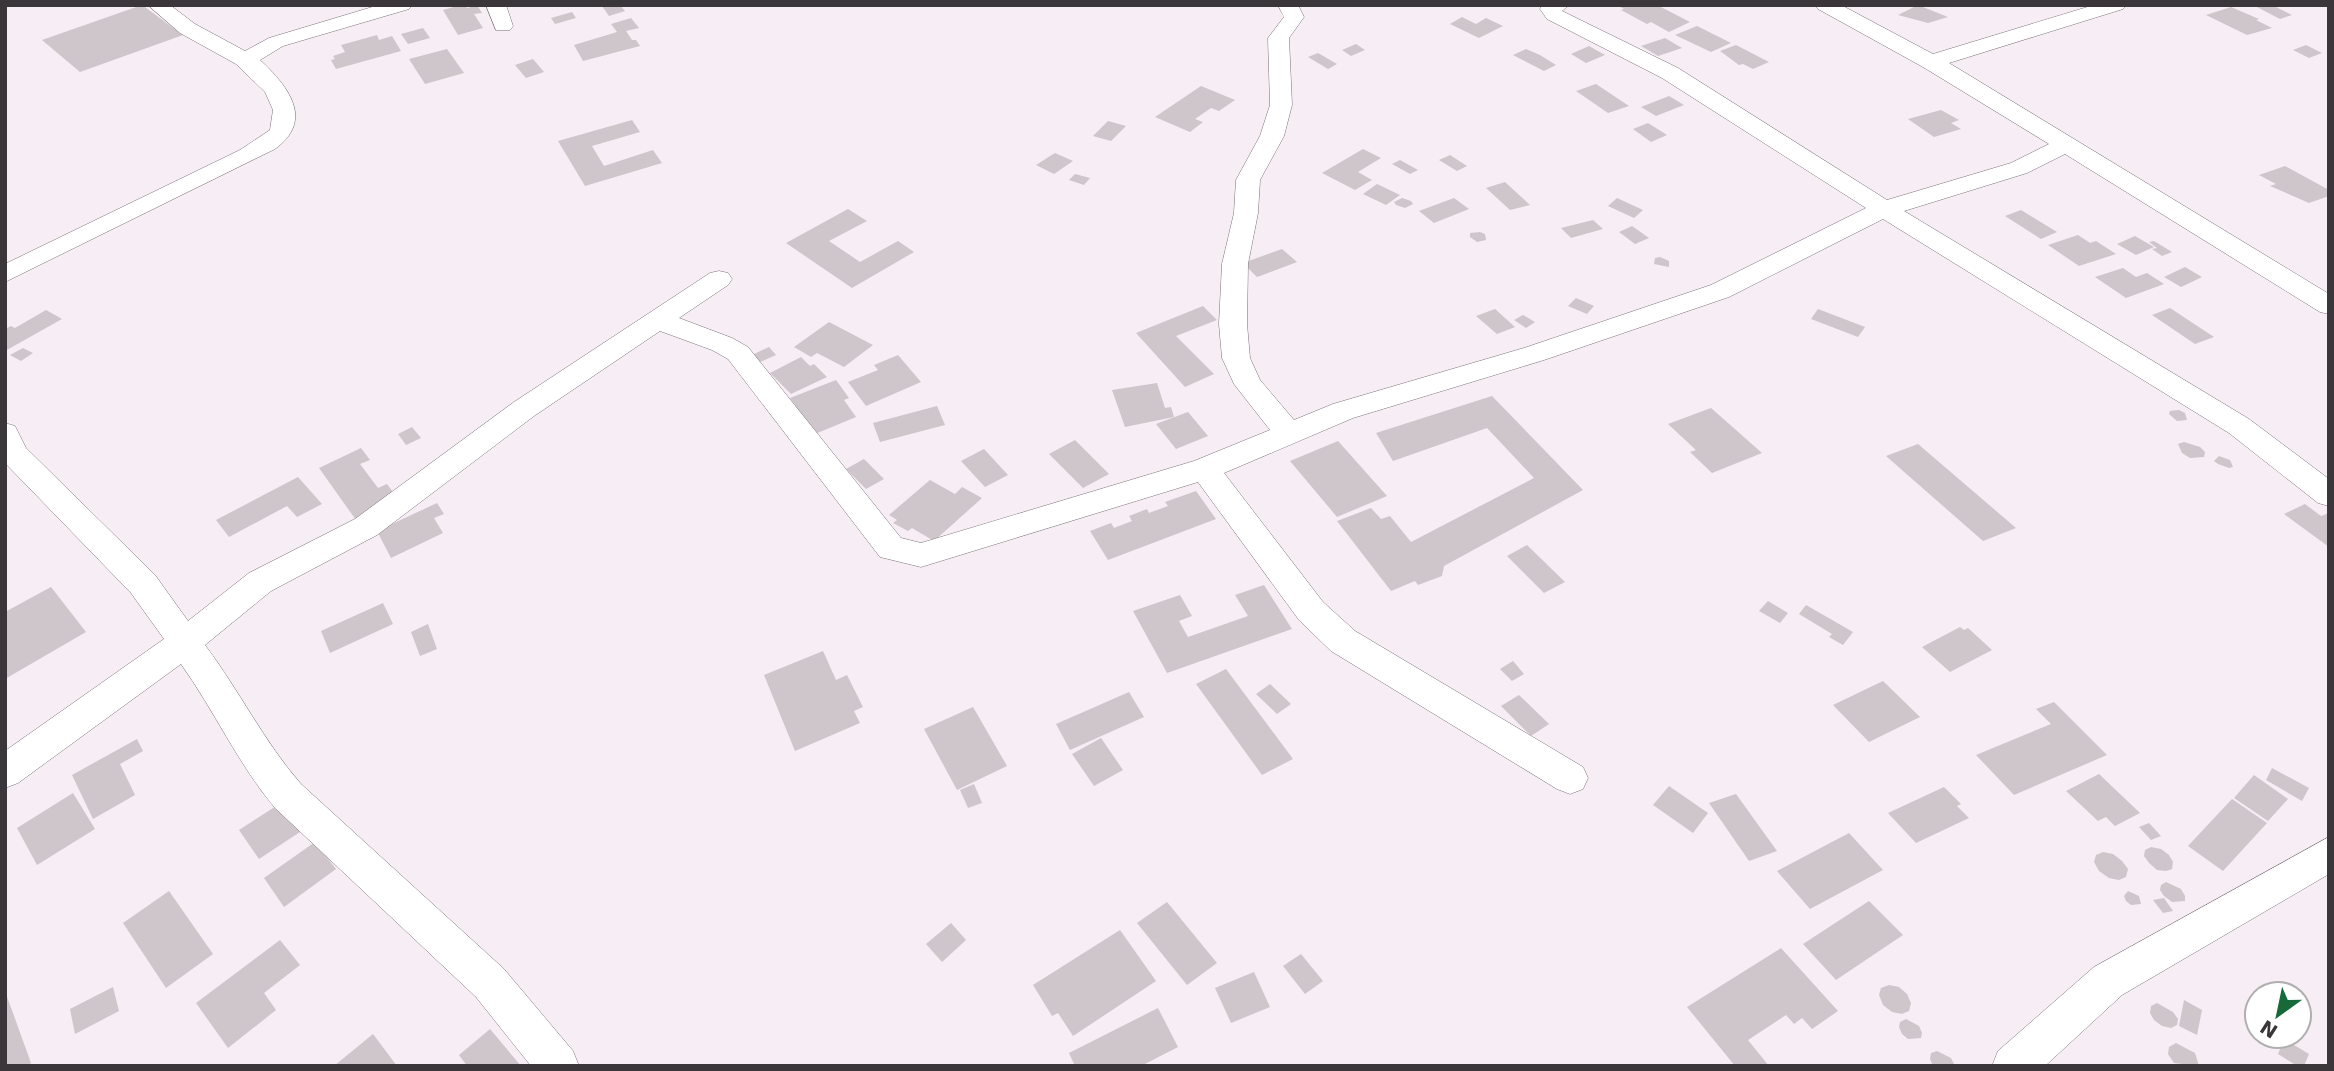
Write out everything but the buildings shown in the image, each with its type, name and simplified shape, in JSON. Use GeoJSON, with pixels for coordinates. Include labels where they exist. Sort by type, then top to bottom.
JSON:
{"type":"FeatureCollection","features":[{"type":"Feature","properties":{"kind":"street"},"geometry":{"type":"LineString","coordinates":[[5,274],[247,155],[274,139],[286,119],[284,109],[269,82],[245,60],[193,32],[158,5]]}},
{"type":"Feature","properties":{"kind":"street"},"geometry":{"type":"LineString","coordinates":[[219,46],[276,42],[402,5]]}},
{"type":"Feature","properties":{"kind":"street"},"geometry":{"type":"LineString","coordinates":[[496,5],[503,26]]}},
{"type":"Feature","properties":{"kind":"street"},"geometry":{"type":"LineString","coordinates":[[1288,5],[1294,17],[1278,38],[1281,105],[1272,136],[1248,180],[1235,264],[1233,324],[1236,358],[1248,384],[1290,435]]}},
{"type":"Feature","properties":{"kind":"street"},"geometry":{"type":"LineString","coordinates":[[1559,5],[1550,9],[1553,15],[1670,73],[1884,209],[2239,426],[2329,495]]}},
{"type":"Feature","properties":{"kind":"street"},"geometry":{"type":"LineString","coordinates":[[1825,5],[1931,62],[2329,306]]}},
{"type":"Feature","properties":{"kind":"street"},"geometry":{"type":"LineString","coordinates":[[1931,62],[2116,5]]}},
{"type":"Feature","properties":{"kind":"street"},"geometry":{"type":"LineString","coordinates":[[245,60],[276,42]]}},
{"type":"Feature","properties":{"kind":"street"},"geometry":{"type":"LineString","coordinates":[[657,320],[722,344],[738,353],[891,548],[921,555],[1205,469],[1343,411],[1534,354],[1720,291],[1884,209],[2019,168],[2066,145]]}},
{"type":"Feature","properties":{"kind":"street"},"geometry":{"type":"LineString","coordinates":[[5,772],[185,642],[260,582],[366,527],[524,409],[719,279]]}},
{"type":"Feature","properties":{"kind":"street"},"geometry":{"type":"LineString","coordinates":[[5,433],[13,454],[143,584],[218,689],[268,774],[337,844],[490,983],[558,1066]]}},
{"type":"Feature","properties":{"kind":"street"},"geometry":{"type":"LineString","coordinates":[[1205,469],[1311,611],[1343,641],[1570,778]]}},
{"type":"Feature","properties":{"kind":"street"},"geometry":{"type":"LineString","coordinates":[[2013,1066],[2108,981],[2329,854]]}}]}
